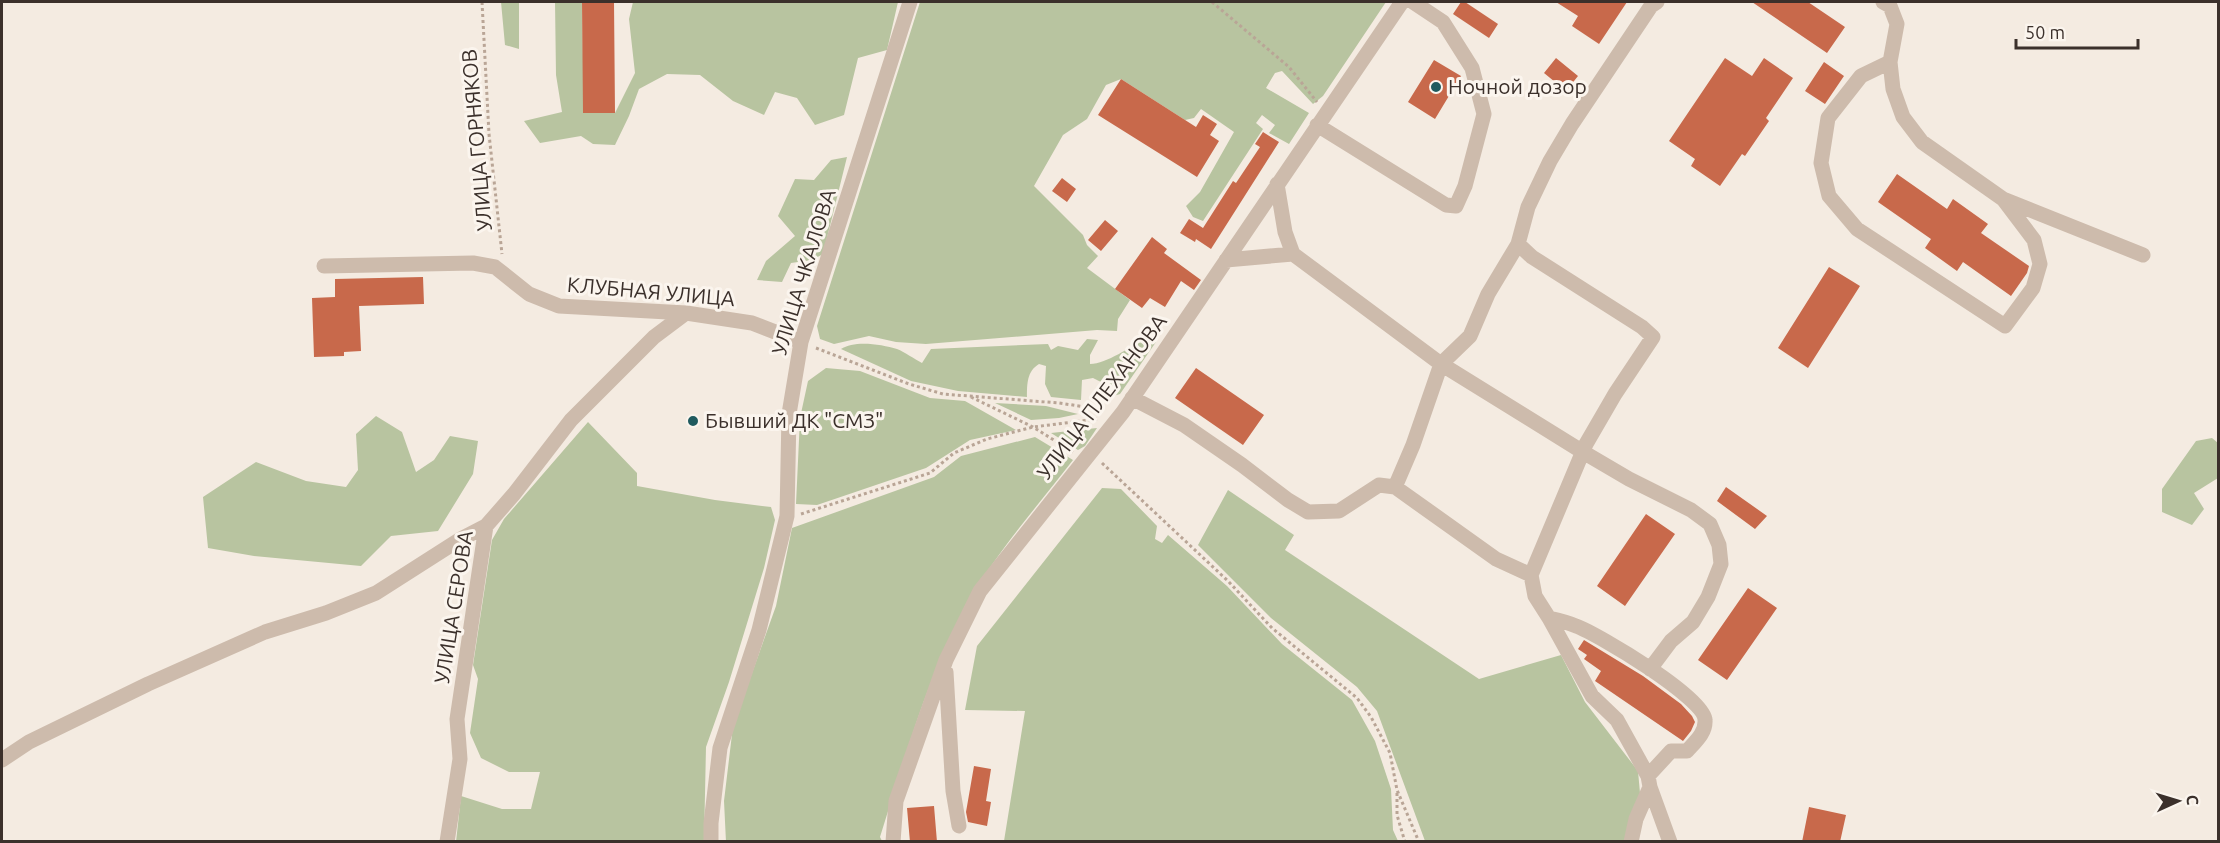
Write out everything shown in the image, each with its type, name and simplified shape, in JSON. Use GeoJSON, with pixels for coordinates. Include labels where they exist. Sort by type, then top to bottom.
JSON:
{"type":"FeatureCollection","features":[{"type":"Feature","properties":{"kind":"street","name":"УЛИЦА ЧКАЛОВА"},"geometry":{"type":"LineString","coordinates":[[711,842],[720,748],[759,630],[787,516],[789,414],[801,342],[910,2]]}},
{"type":"Feature","properties":{"kind":"street","name":"УЛИЦА ПЛЕХАНОВА"},"geometry":{"type":"LineString","coordinates":[[893,842],[897,801],[946,660],[980,591],[1123,412],[1402,2]]}},
{"type":"Feature","properties":{"kind":"street"},"geometry":{"type":"LineString","coordinates":[[1322,119],[1446,205],[1456,206],[1465,186],[1484,114],[1473,68],[1443,22],[1413,2]]}},
{"type":"Feature","properties":{"kind":"street"},"geometry":{"type":"LineString","coordinates":[[1395,486],[1413,445],[1441,364],[1470,336],[1488,294],[1518,244],[1528,207],[1550,161],[1585,104],[1651,6],[1657,2]]}},
{"type":"Feature","properties":{"kind":"street"},"geometry":{"type":"LineString","coordinates":[[1883,2],[1890,6],[1897,24],[1890,62],[1893,89],[1903,117],[1922,142],[2003,199],[2143,255]]}},
{"type":"Feature","properties":{"kind":"street"},"geometry":{"type":"LineString","coordinates":[[1890,62],[1861,76],[1828,118],[1821,163],[1829,196],[1857,228],[2005,326],[2033,288],[2040,264],[2034,240],[2003,199]]}},
{"type":"Feature","properties":{"kind":"street"},"geometry":{"type":"LineString","coordinates":[[1277,184],[1284,232],[1293,254],[1441,364],[1583,452],[1629,479],[1691,510],[1710,524],[1719,545],[1721,564],[1708,597],[1693,622],[1671,641],[1650,669]]}},
{"type":"Feature","properties":{"kind":"street"},"geometry":{"type":"LineString","coordinates":[[1518,244],[1532,257],[1642,327],[1653,337],[1615,394],[1583,452],[1531,574],[1535,596],[1592,696],[1617,720],[1649,781],[1670,842]]}},
{"type":"Feature","properties":{"kind":"street"},"geometry":{"type":"LineString","coordinates":[[1226,260],[1293,254]]}},
{"type":"Feature","properties":{"kind":"street","name":"КЛУБНАЯ УЛИЦА"},"geometry":{"type":"LineString","coordinates":[[324,266],[473,263],[495,267],[529,294],[559,306],[686,313],[752,323],[801,342]]}},
{"type":"Feature","properties":{"kind":"street","name":"УЛИЦА СЕРОВА"},"geometry":{"type":"LineString","coordinates":[[447,842],[460,759],[457,719],[486,526],[514,494],[571,420],[654,337],[686,313]]}},
{"type":"Feature","properties":{"kind":"street"},"geometry":{"type":"LineString","coordinates":[[1132,398],[1184,425],[1308,512],[1339,511],[1379,485],[1395,486],[1496,559],[1531,574]]}},
{"type":"Feature","properties":{"kind":"street"},"geometry":{"type":"LineString","coordinates":[[2,760],[28,742],[148,684],[265,632],[326,613],[376,593],[459,540],[486,526]]}},
{"type":"Feature","properties":{"kind":"street"},"geometry":{"type":"LineString","coordinates":[[1549,618],[1577,626],[1617,647],[1702,708],[1706,719],[1702,735],[1688,751],[1671,751],[1649,781],[1631,842]]}},
{"type":"Feature","properties":{"kind":"street"},"geometry":{"type":"LineString","coordinates":[[946,660],[952,790],[959,826]]}},
{"type":"Feature","properties":{"kind":"path","name":"УЛИЦА ГОРНЯКОВ"},"geometry":{"type":"LineString","coordinates":[[482,2],[489,134],[505,275]]}},
{"type":"Feature","properties":{"kind":"path"},"geometry":{"type":"LineString","coordinates":[[1212,2],[1289,67],[1322,119]]}},
{"type":"Feature","properties":{"kind":"path"},"geometry":{"type":"LineString","coordinates":[[801,342],[909,384],[943,394],[1059,403],[1123,412]]}},
{"type":"Feature","properties":{"kind":"path"},"geometry":{"type":"LineString","coordinates":[[969,396],[1087,456],[1228,581],[1272,628],[1358,698],[1390,753],[1397,790],[1397,815],[1405,842]]}},
{"type":"Feature","properties":{"kind":"path"},"geometry":{"type":"LineString","coordinates":[[787,516],[805,513],[930,473],[954,453],[987,439],[1033,428],[1099,418]]}},
{"type":"Feature","properties":{"kind":"path"},"geometry":{"type":"LineString","coordinates":[[1397,790],[1419,842]]}},
{"type":"Feature","properties":{"kind":"green space"},"geometry":{"type":"Polygon","coordinates":[[[501,2],[519,2],[519,49],[505,45],[501,2]]]}},
{"type":"Feature","properties":{"kind":"green space"},"geometry":{"type":"Polygon","coordinates":[[[555,2],[582,2],[584,113],[615,113],[635,73],[629,19],[633,2],[898,2],[887,50],[858,58],[844,115],[815,125],[797,98],[775,92],[764,115],[733,101],[700,75],[667,74],[639,89],[615,145],[593,144],[581,136],[540,143],[524,121],[562,112],[556,75],[555,2]]]}},
{"type":"Feature","properties":{"kind":"green space"},"geometry":{"type":"Polygon","coordinates":[[[920,2],[1386,2],[1323,96],[1313,104],[1282,71],[1275,73],[1266,88],[1309,113],[1289,144],[1269,133],[1275,125],[1262,115],[1256,123],[1263,129],[1203,221],[1193,217],[1186,206],[1200,192],[1234,132],[1201,109],[1194,118],[1185,120],[1121,79],[1106,85],[1087,119],[1063,135],[1034,186],[1083,235],[1087,245],[1098,256],[1087,268],[1130,300],[1118,319],[1117,331],[1097,330],[926,344],[896,342],[869,336],[834,344],[820,339],[817,326],[920,2]]]}},
{"type":"Feature","properties":{"kind":"green space"},"geometry":{"type":"Polygon","coordinates":[[[847,157],[823,254],[812,260],[791,263],[782,282],[757,280],[766,261],[795,236],[778,216],[795,179],[814,180],[831,160],[847,157]]]}},
{"type":"Feature","properties":{"kind":"green space"},"geometry":{"type":"Polygon","coordinates":[[[1087,339],[1098,340],[1090,355],[1090,364],[1111,358],[1147,339],[1156,342],[1120,394],[1107,398],[1103,383],[1093,378],[1082,380],[1081,400],[1051,397],[1045,384],[1046,366],[1039,364],[1030,374],[1027,397],[958,391],[911,381],[841,349],[853,344],[883,346],[900,350],[922,363],[931,349],[1048,344],[1051,350],[1058,346],[1078,350],[1087,339]]]}},
{"type":"Feature","properties":{"kind":"green space"},"geometry":{"type":"Polygon","coordinates":[[[826,368],[860,371],[930,398],[965,401],[1016,430],[970,440],[926,468],[817,505],[796,504],[800,418],[808,381],[826,368]]]}},
{"type":"Feature","properties":{"kind":"green space"},"geometry":{"type":"Polygon","coordinates":[[[995,403],[1046,406],[1078,414],[1031,420],[995,403]]]}},
{"type":"Feature","properties":{"kind":"green space"},"geometry":{"type":"Polygon","coordinates":[[[376,416],[402,432],[416,472],[434,460],[450,436],[478,441],[473,474],[438,531],[391,536],[361,566],[254,556],[208,548],[203,497],[256,462],[306,481],[346,487],[358,470],[356,434],[376,416]]]}},
{"type":"Feature","properties":{"kind":"green space"},"geometry":{"type":"Polygon","coordinates":[[[588,422],[637,473],[637,486],[771,507],[775,520],[764,568],[729,682],[706,747],[704,841],[456,842],[461,796],[502,809],[531,809],[540,772],[509,772],[481,758],[470,733],[478,679],[473,665],[492,540],[504,519],[588,422]]]}},
{"type":"Feature","properties":{"kind":"green space"},"geometry":{"type":"Polygon","coordinates":[[[1097,428],[1085,446],[1078,450],[1051,433],[1097,428]]]}},
{"type":"Feature","properties":{"kind":"green space"},"geometry":{"type":"Polygon","coordinates":[[[1035,437],[1073,460],[992,565],[953,631],[940,659],[908,747],[880,837],[882,841],[726,842],[724,801],[733,726],[776,606],[792,528],[934,477],[961,456],[1035,437]]]}},
{"type":"Feature","properties":{"kind":"green space"},"geometry":{"type":"Polygon","coordinates":[[[2212,438],[2218,443],[2218,478],[2194,493],[2204,509],[2192,525],[2162,512],[2162,489],[2196,441],[2212,438]]]}},
{"type":"Feature","properties":{"kind":"green space"},"geometry":{"type":"Polygon","coordinates":[[[1102,488],[1121,489],[1157,526],[1155,539],[1162,543],[1168,535],[1227,586],[1282,644],[1352,700],[1375,741],[1391,789],[1393,830],[1398,841],[1004,841],[1025,711],[965,710],[977,646],[1102,488]]]}},
{"type":"Feature","properties":{"kind":"green space"},"geometry":{"type":"Polygon","coordinates":[[[1228,490],[1294,535],[1285,550],[1479,679],[1561,655],[1585,702],[1638,771],[1640,793],[1627,841],[1425,841],[1377,711],[1357,687],[1271,618],[1198,545],[1228,490]]]}},
{"type":"Feature","properties":{"kind":"building"},"geometry":{"type":"Polygon","coordinates":[[[582,2],[614,2],[615,113],[583,113],[582,2]]]}},
{"type":"Feature","properties":{"kind":"building"},"geometry":{"type":"Polygon","coordinates":[[[1461,2],[1465,2],[1498,24],[1489,38],[1453,14],[1461,2]]]}},
{"type":"Feature","properties":{"kind":"building"},"geometry":{"type":"Polygon","coordinates":[[[1556,2],[1627,2],[1599,44],[1572,26],[1578,16],[1556,2]]]}},
{"type":"Feature","properties":{"kind":"building"},"geometry":{"type":"Polygon","coordinates":[[[1752,2],[1808,2],[1845,27],[1827,53],[1752,2]]]}},
{"type":"Feature","properties":{"kind":"building"},"geometry":{"type":"Polygon","coordinates":[[[1556,58],[1578,76],[1566,91],[1544,73],[1556,58]]]}},
{"type":"Feature","properties":{"kind":"building"},"geometry":{"type":"Polygon","coordinates":[[[1725,58],[1752,76],[1764,58],[1793,78],[1766,118],[1769,121],[1745,156],[1742,154],[1720,186],[1691,166],[1695,159],[1669,141],[1725,58]]]}},
{"type":"Feature","properties":{"kind":"building"},"geometry":{"type":"Polygon","coordinates":[[[1434,60],[1461,76],[1435,119],[1408,102],[1434,60]]]}},
{"type":"Feature","properties":{"kind":"building"},"geometry":{"type":"Polygon","coordinates":[[[1824,62],[1844,76],[1825,104],[1805,91],[1824,62]]]}},
{"type":"Feature","properties":{"kind":"building"},"geometry":{"type":"Polygon","coordinates":[[[1121,79],[1196,127],[1203,115],[1217,124],[1210,135],[1219,141],[1197,177],[1098,115],[1121,79]]]}},
{"type":"Feature","properties":{"kind":"building"},"geometry":{"type":"Polygon","coordinates":[[[1263,132],[1279,142],[1211,249],[1196,239],[1195,242],[1180,233],[1189,219],[1203,228],[1233,181],[1236,183],[1260,147],[1255,144],[1263,132]]]}},
{"type":"Feature","properties":{"kind":"building"},"geometry":{"type":"Polygon","coordinates":[[[1897,174],[1947,209],[1953,199],[1988,224],[1981,233],[2029,266],[2027,273],[2011,296],[1963,262],[1957,271],[1925,248],[1931,239],[1878,202],[1897,174]]]}},
{"type":"Feature","properties":{"kind":"building"},"geometry":{"type":"Polygon","coordinates":[[[1062,178],[1076,189],[1067,202],[1052,191],[1062,178]]]}},
{"type":"Feature","properties":{"kind":"building"},"geometry":{"type":"Polygon","coordinates":[[[1105,220],[1118,231],[1101,251],[1088,240],[1105,220]]]}},
{"type":"Feature","properties":{"kind":"building"},"geometry":{"type":"Polygon","coordinates":[[[1152,237],[1167,249],[1164,253],[1201,280],[1194,290],[1181,281],[1165,307],[1150,298],[1142,308],[1115,289],[1152,237]]]}},
{"type":"Feature","properties":{"kind":"building"},"geometry":{"type":"Polygon","coordinates":[[[1829,267],[1860,286],[1808,368],[1778,348],[1829,267]]]}},
{"type":"Feature","properties":{"kind":"building"},"geometry":{"type":"Polygon","coordinates":[[[423,277],[424,304],[359,306],[361,351],[344,352],[344,356],[314,357],[312,298],[335,297],[335,279],[423,277]]]}},
{"type":"Feature","properties":{"kind":"building"},"geometry":{"type":"Polygon","coordinates":[[[1196,368],[1264,415],[1243,445],[1175,398],[1196,368]]]}},
{"type":"Feature","properties":{"kind":"building"},"geometry":{"type":"Polygon","coordinates":[[[1726,487],[1767,516],[1755,529],[1717,501],[1726,487]]]}},
{"type":"Feature","properties":{"kind":"building"},"geometry":{"type":"Polygon","coordinates":[[[1646,514],[1675,534],[1625,606],[1597,586],[1646,514]]]}},
{"type":"Feature","properties":{"kind":"building"},"geometry":{"type":"Polygon","coordinates":[[[1748,588],[1777,608],[1727,680],[1698,660],[1748,588]]]}},
{"type":"Feature","properties":{"kind":"building"},"geometry":{"type":"Polygon","coordinates":[[[1584,640],[1643,676],[1681,704],[1695,722],[1683,741],[1595,681],[1601,671],[1584,659],[1587,655],[1578,649],[1584,640]]]}},
{"type":"Feature","properties":{"kind":"building"},"geometry":{"type":"Polygon","coordinates":[[[974,766],[991,769],[986,801],[991,802],[987,826],[968,822],[966,812],[974,766]]]}},
{"type":"Feature","properties":{"kind":"building"},"geometry":{"type":"Polygon","coordinates":[[[934,806],[937,842],[910,842],[907,808],[934,806]]]}},
{"type":"Feature","properties":{"kind":"building"},"geometry":{"type":"Polygon","coordinates":[[[1809,807],[1846,815],[1840,842],[1802,842],[1809,807]]]}},
{"type":"Feature","properties":{"kind":"place","name":"Ночной дозор"},"geometry":{"type":"Point","coordinates":[1436,87]}},
{"type":"Feature","properties":{"kind":"place","name":"Бывший ДК \"СМЗ\""},"geometry":{"type":"Point","coordinates":[693,421]}}]}
